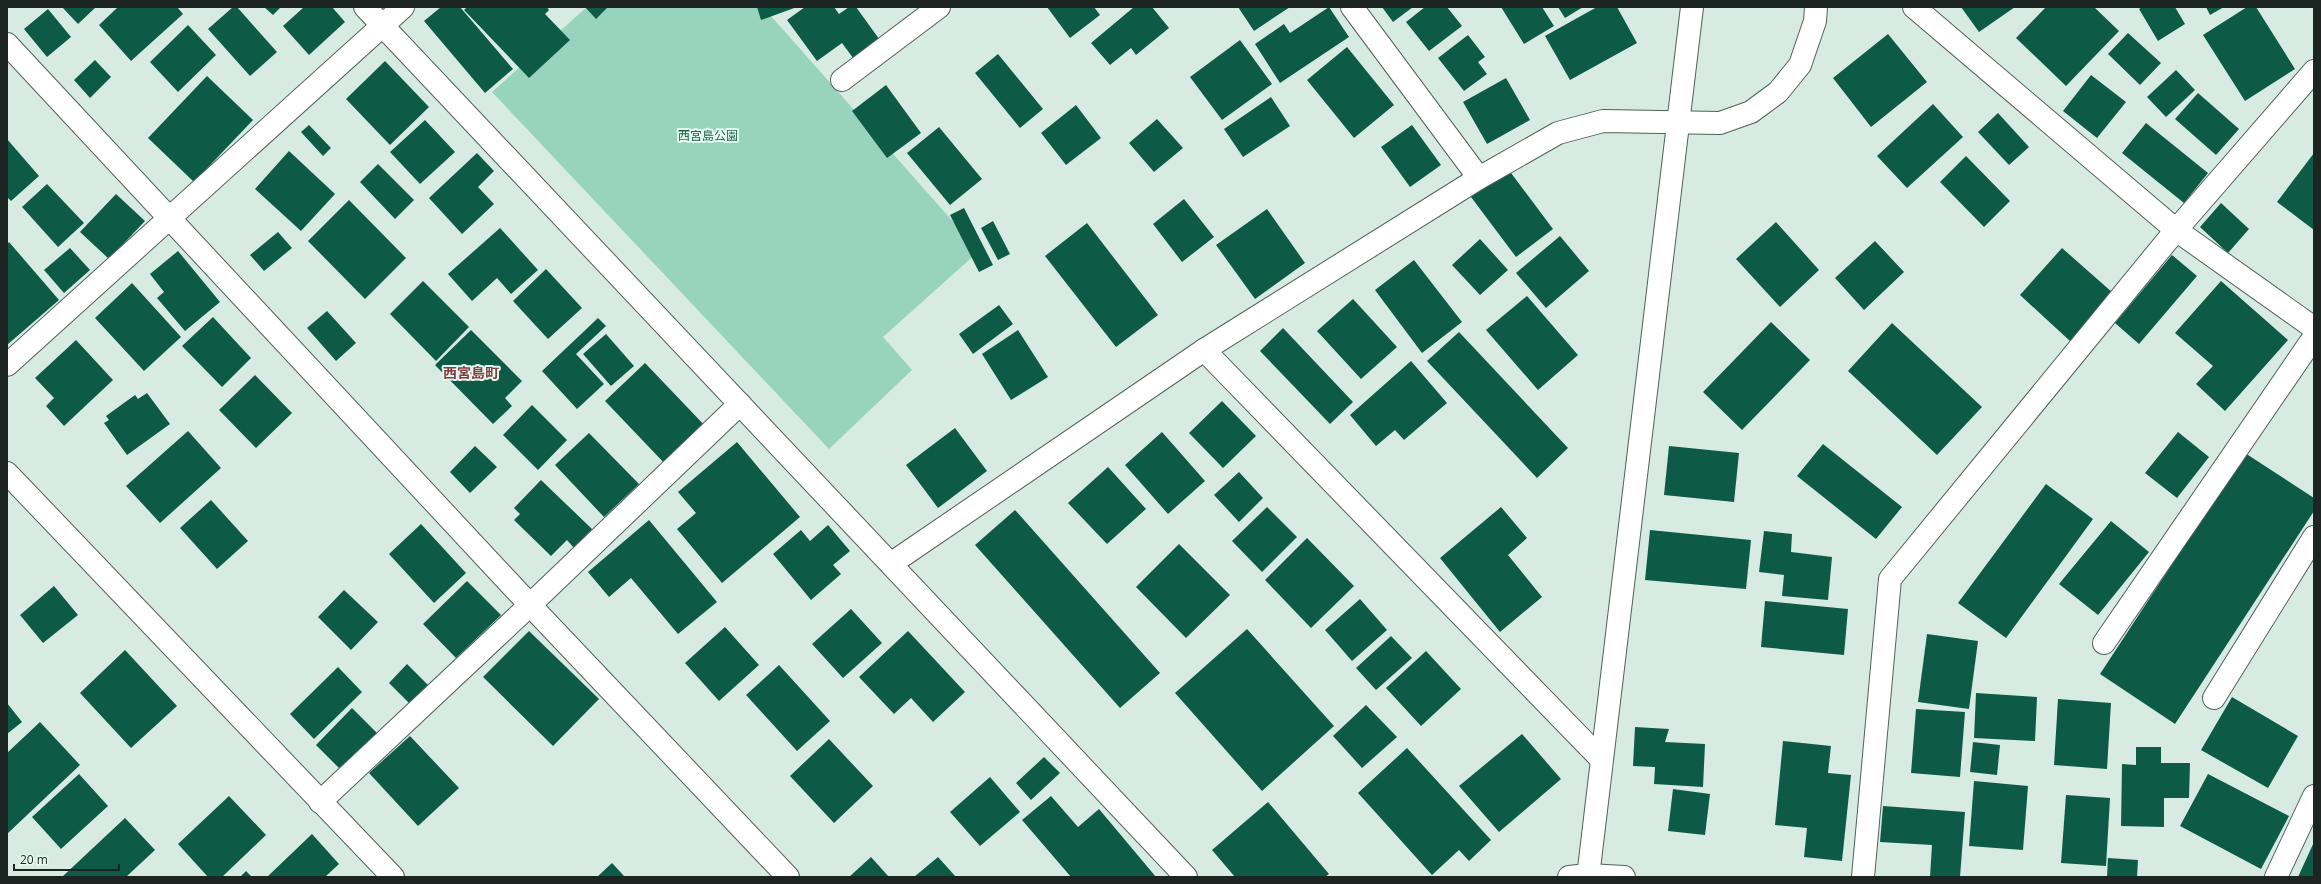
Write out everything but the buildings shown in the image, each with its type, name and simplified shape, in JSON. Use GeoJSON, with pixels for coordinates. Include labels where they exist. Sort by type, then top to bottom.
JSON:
{"type":"FeatureCollection","features":[{"type":"Feature","properties":{"kind":"street"},"geometry":{"type":"LineString","coordinates":[[365,7],[892,563],[1186,877]]}},
{"type":"Feature","properties":{"kind":"street"},"geometry":{"type":"LineString","coordinates":[[7,365],[403,7]]}},
{"type":"Feature","properties":{"kind":"street"},"geometry":{"type":"LineString","coordinates":[[842,80],[939,7]]}},
{"type":"Feature","properties":{"kind":"street"},"geometry":{"type":"LineString","coordinates":[[1352,7],[1479,178]]}},
{"type":"Feature","properties":{"kind":"street"},"geometry":{"type":"LineString","coordinates":[[1624,877],[1582,876],[1601,760],[1692,7]]}},
{"type":"Feature","properties":{"kind":"street"},"geometry":{"type":"LineString","coordinates":[[892,563],[1204,350],[1479,178],[1558,133],[1603,121],[1720,123],[1751,112],[1778,92],[1800,65],[1814,21],[1816,7]]}},
{"type":"Feature","properties":{"kind":"street"},"geometry":{"type":"LineString","coordinates":[[1914,7],[2176,230],[2314,328]]}},
{"type":"Feature","properties":{"kind":"street"},"geometry":{"type":"LineString","coordinates":[[7,44],[530,605],[788,877]]}},
{"type":"Feature","properties":{"kind":"street"},"geometry":{"type":"LineString","coordinates":[[1863,877],[1890,579],[2176,230],[2314,71]]}},
{"type":"Feature","properties":{"kind":"street"},"geometry":{"type":"LineString","coordinates":[[2104,643],[2314,337]]}},
{"type":"Feature","properties":{"kind":"street"},"geometry":{"type":"LineString","coordinates":[[1204,350],[1601,760]]}},
{"type":"Feature","properties":{"kind":"street"},"geometry":{"type":"LineString","coordinates":[[320,802],[530,605],[740,404]]}},
{"type":"Feature","properties":{"kind":"street"},"geometry":{"type":"LineString","coordinates":[[7,473],[393,877]]}},
{"type":"Feature","properties":{"kind":"street"},"geometry":{"type":"LineString","coordinates":[[2214,698],[2314,536]]}},
{"type":"Feature","properties":{"kind":"street"},"geometry":{"type":"LineString","coordinates":[[2276,877],[2314,796]]}},
{"type":"Feature","properties":{"kind":"green space","name":"西宮島公園"},"geometry":{"type":"Polygon","coordinates":[[[587,7],[763,7],[979,251],[883,337],[912,370],[829,449],[492,92],[587,7]]]}},
{"type":"Feature","properties":{"kind":"district","name":"西宮島町"},"geometry":{"type":"Point","coordinates":[471,373]}}]}
